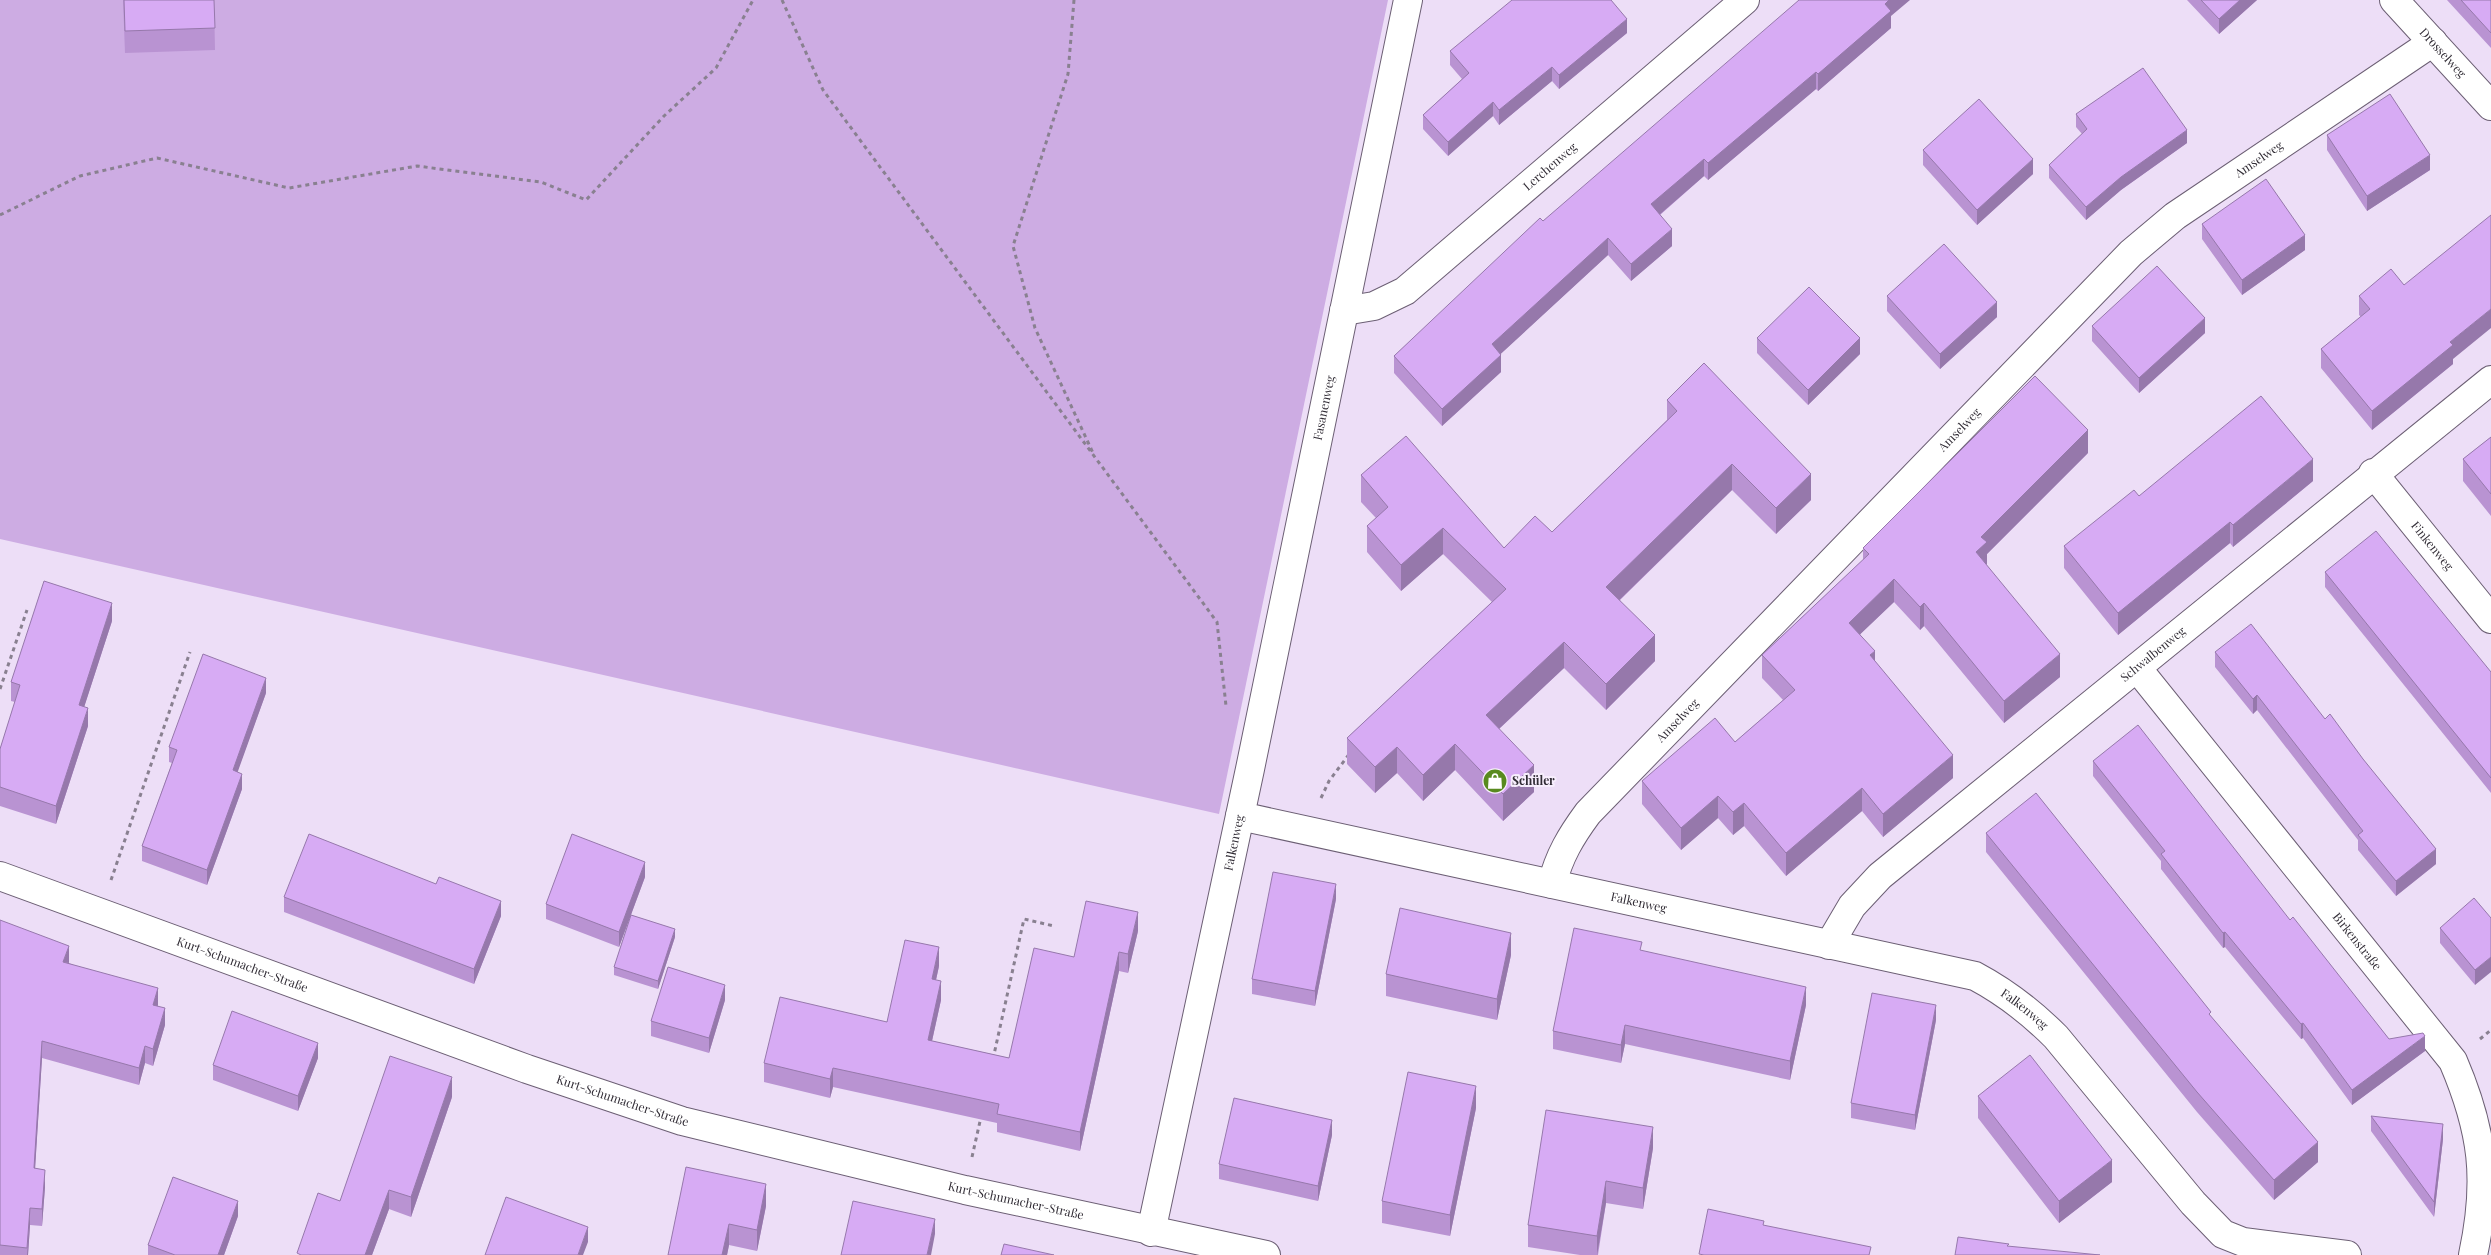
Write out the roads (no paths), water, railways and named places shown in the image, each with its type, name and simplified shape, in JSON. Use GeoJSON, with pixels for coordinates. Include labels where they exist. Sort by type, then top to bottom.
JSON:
{"type":"FeatureCollection","features":[{"type":"Feature","properties":{"kind":"street","name":"Fasanenweg"},"geometry":{"type":"LineString","coordinates":[[1240,816],[1408,0]]}},
{"type":"Feature","properties":{"kind":"street","name":"Lerchenweg"},"geometry":{"type":"LineString","coordinates":[[1344,311],[1374,306],[1405,291],[1745,0]]}},
{"type":"Feature","properties":{"kind":"street","name":"Drosselweg"},"geometry":{"type":"LineString","coordinates":[[2394,0],[2491,106]]}},
{"type":"Feature","properties":{"kind":"street","name":"Amselweg"},"geometry":{"type":"LineString","coordinates":[[1552,884],[1557,864],[1568,840],[1588,813],[2131,253],[2175,216],[2433,42]]}},
{"type":"Feature","properties":{"kind":"street","name":"Schwalbenweg"},"geometry":{"type":"LineString","coordinates":[[1829,945],[1852,906],[1880,876],[2137,668],[2373,473],[2491,380]]}},
{"type":"Feature","properties":{"kind":"street","name":"Finkenweg"},"geometry":{"type":"LineString","coordinates":[[2373,473],[2491,619]]}},
{"type":"Feature","properties":{"kind":"street","name":"Birkenstraße"},"geometry":{"type":"LineString","coordinates":[[2137,668],[2453,1061],[2476,1124],[2482,1157],[2482,1191],[2479,1224],[2473,1255]]}},
{"type":"Feature","properties":{"kind":"street","name":"Falkenweg"},"geometry":{"type":"LineString","coordinates":[[1151,1232],[1240,816],[1976,976],[2005,992],[2032,1013],[2056,1037],[2194,1203],[2223,1234],[2243,1242],[2347,1255]]}},
{"type":"Feature","properties":{"kind":"street","name":"Kurt-Schumacher-Straße"},"geometry":{"type":"LineString","coordinates":[[0,876],[527,1069],[682,1121],[965,1190],[1151,1232],[1266,1255]]}},
{"type":"Feature","properties":{"kind":"place","name":"Schüler"},"geometry":{"type":"Point","coordinates":[1495,781]}}]}
